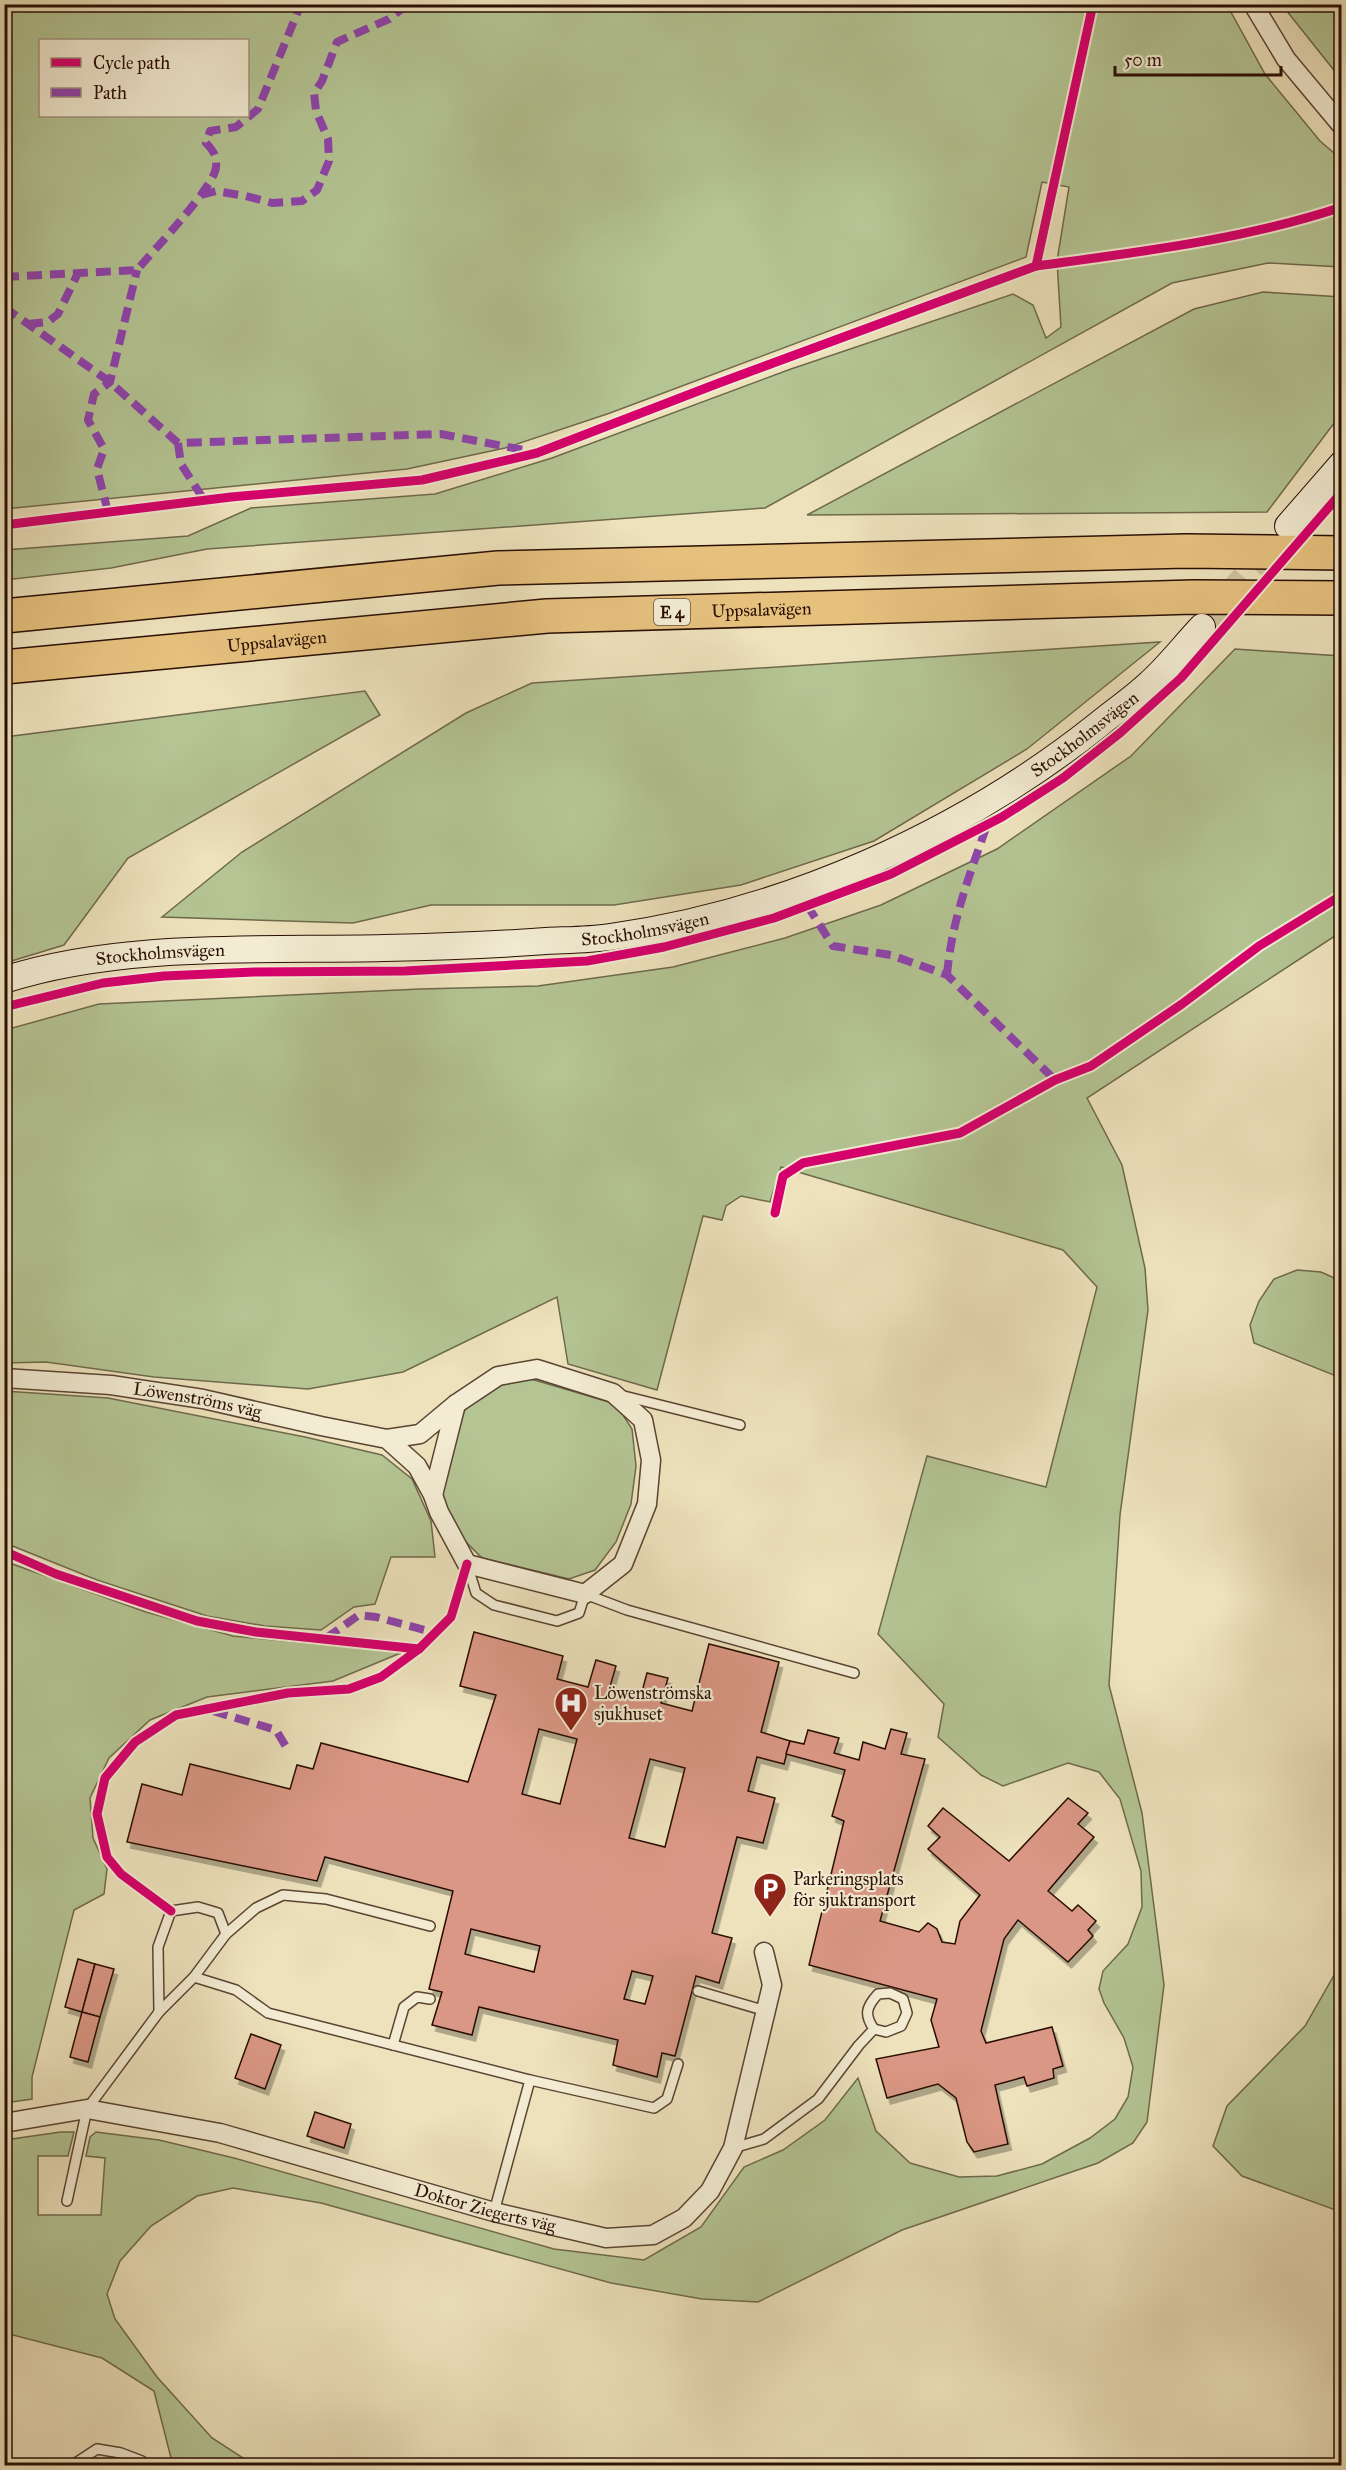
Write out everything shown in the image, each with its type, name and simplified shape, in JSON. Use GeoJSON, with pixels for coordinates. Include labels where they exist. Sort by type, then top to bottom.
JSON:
{"type":"FeatureCollection","features":[{"type":"Feature","properties":{"kind":"highway"},"geometry":{"type":"LineString","coordinates":[[4,616],[498,568],[1186,551],[1341,553]]}},
{"type":"Feature","properties":{"kind":"highway","name":"Uppsalavägen"},"geometry":{"type":"LineString","coordinates":[[4,667],[547,616],[1193,597],[1341,598]]}},
{"type":"Feature","properties":{"kind":"street"},"geometry":{"type":"LineString","coordinates":[[1253,4],[1286,59],[1341,126]]}},
{"type":"Feature","properties":{"kind":"street"},"geometry":{"type":"LineString","coordinates":[[1288,526],[1341,464]]}},
{"type":"Feature","properties":{"kind":"street","name":"Stockholmsvägen"},"geometry":{"type":"LineString","coordinates":[[4,980],[109,957],[203,952],[493,945],[610,937],[713,916],[808,887],[900,850],[987,801],[1060,755],[1148,685],[1202,627]]}},
{"type":"Feature","properties":{"kind":"street","name":"Löwenströms väg"},"geometry":{"type":"LineString","coordinates":[[4,1378],[111,1385],[203,1399],[387,1439],[420,1434],[456,1404],[498,1376],[537,1370],[613,1393],[643,1420],[651,1460],[647,1504],[623,1564],[585,1593]]}},
{"type":"Feature","properties":{"kind":"street"},"geometry":{"type":"LineString","coordinates":[[433,1495],[456,1404]]}},
{"type":"Feature","properties":{"kind":"street"},"geometry":{"type":"LineString","coordinates":[[387,1439],[417,1466],[466,1564],[585,1593]]}},
{"type":"Feature","properties":{"kind":"street","name":"Doktor Ziegerts väg"},"geometry":{"type":"LineString","coordinates":[[4,2123],[87,2109],[220,2133],[494,2212],[606,2238],[653,2235],[684,2218],[710,2191],[733,2148],[772,1985],[764,1952]]}},
{"type":"Feature","properties":{"kind":"lane"},"geometry":{"type":"LineString","coordinates":[[613,1393],[740,1425]]}},
{"type":"Feature","properties":{"kind":"lane"},"geometry":{"type":"LineString","coordinates":[[466,1564],[476,1593],[494,1605],[557,1621],[579,1613],[585,1593],[627,1610],[854,1673]]}},
{"type":"Feature","properties":{"kind":"lane"},"geometry":{"type":"LineString","coordinates":[[66,2201],[87,2109],[159,2012],[194,1977],[226,1934],[256,1908],[283,1895],[326,1899],[430,1926]]}},
{"type":"Feature","properties":{"kind":"lane"},"geometry":{"type":"LineString","coordinates":[[159,2012],[158,1947],[171,1911],[198,1907],[218,1913],[226,1934]]}},
{"type":"Feature","properties":{"kind":"lane"},"geometry":{"type":"LineString","coordinates":[[194,1977],[236,1990],[268,2013],[654,2109],[667,2099],[678,2064]]}},
{"type":"Feature","properties":{"kind":"lane"},"geometry":{"type":"LineString","coordinates":[[698,1991],[766,2011]]}},
{"type":"Feature","properties":{"kind":"lane"},"geometry":{"type":"LineString","coordinates":[[890,1993],[903,1999],[907,2013],[901,2026],[886,2032],[874,2029],[867,2018],[868,2005],[878,1994],[890,1993]]}},
{"type":"Feature","properties":{"kind":"lane"},"geometry":{"type":"LineString","coordinates":[[393,2045],[404,2007],[417,1997],[430,1999]]}},
{"type":"Feature","properties":{"kind":"lane"},"geometry":{"type":"LineString","coordinates":[[733,2148],[765,2139],[818,2099],[874,2029]]}},
{"type":"Feature","properties":{"kind":"lane"},"geometry":{"type":"LineString","coordinates":[[494,2212],[530,2080]]}},
{"type":"Feature","properties":{"kind":"lane"},"geometry":{"type":"LineString","coordinates":[[71,2466],[97,2449],[121,2453],[142,2461],[144,2466]]}},
{"type":"Feature","properties":{"kind":"green space"},"geometry":{"type":"Polygon","coordinates":[[[4,5],[1227,5],[1265,74],[1320,141],[1341,159],[1341,267],[1268,263],[1172,283],[765,508],[207,549],[111,568],[5,580],[5,550],[188,536],[251,508],[435,494],[552,458],[791,369],[1013,294],[1033,305],[1046,338],[1061,327],[1057,261],[1069,187],[1042,182],[1026,257],[610,413],[505,448],[407,469],[5,509],[4,5]]]}},
{"type":"Feature","properties":{"kind":"green space"},"geometry":{"type":"Polygon","coordinates":[[[1282,5],[1341,5],[1341,79],[1282,5]]]}},
{"type":"Feature","properties":{"kind":"green space"},"geometry":{"type":"Polygon","coordinates":[[[1263,292],[1342,297],[1341,414],[1267,512],[807,515],[1194,309],[1263,292]]]}},
{"type":"Feature","properties":{"kind":"green space"},"geometry":{"type":"Polygon","coordinates":[[[1160,642],[1027,749],[874,841],[741,885],[614,905],[431,905],[353,923],[162,917],[242,852],[466,713],[532,683],[1160,642]]]}},
{"type":"Feature","properties":{"kind":"green space"},"geometry":{"type":"Polygon","coordinates":[[[1235,649],[1341,656],[1341,932],[1087,1098],[1122,1165],[1145,1268],[1148,1310],[1120,1515],[1109,1685],[1142,1813],[1164,1985],[1147,2122],[1133,2143],[1098,2163],[902,2230],[758,2302],[702,2299],[611,2283],[321,2203],[233,2188],[197,2196],[151,2226],[120,2261],[107,2294],[115,2319],[157,2377],[212,2438],[254,2465],[169,2465],[171,2458],[154,2391],[102,2358],[5,2333],[5,2140],[74,2132],[68,2156],[38,2156],[38,2215],[101,2215],[105,2158],[86,2156],[90,2137],[96,2132],[159,2140],[234,2158],[554,2249],[644,2260],[701,2227],[744,2167],[783,2150],[825,2120],[858,2078],[876,2131],[910,2163],[959,2177],[997,2176],[1042,2164],[1090,2138],[1115,2119],[1128,2097],[1133,2067],[1124,2038],[1104,2003],[1099,1989],[1103,1971],[1128,1944],[1142,1907],[1141,1871],[1120,1799],[1099,1772],[1068,1763],[1003,1786],[981,1775],[938,1737],[944,1704],[878,1634],[927,1456],[1046,1487],[1097,1287],[1063,1250],[781,1167],[770,1202],[741,1196],[726,1206],[722,1220],[703,1216],[657,1390],[568,1364],[557,1297],[403,1372],[308,1389],[154,1377],[46,1362],[5,1363],[5,1030],[99,1004],[420,989],[538,986],[673,967],[785,938],[881,905],[997,849],[1131,756],[1235,649]]]}},
{"type":"Feature","properties":{"kind":"green space"},"geometry":{"type":"Polygon","coordinates":[[[365,691],[380,715],[128,858],[64,945],[5,963],[5,737],[365,691]]]}},
{"type":"Feature","properties":{"kind":"green space"},"geometry":{"type":"Polygon","coordinates":[[[1297,1270],[1321,1272],[1341,1281],[1341,1378],[1254,1343],[1250,1325],[1259,1301],[1274,1279],[1297,1270]]]}},
{"type":"Feature","properties":{"kind":"green space"},"geometry":{"type":"Polygon","coordinates":[[[531,1379],[609,1402],[623,1415],[632,1429],[636,1466],[631,1504],[616,1542],[595,1570],[569,1579],[482,1558],[457,1533],[442,1499],[447,1466],[465,1409],[497,1386],[531,1379]]]}},
{"type":"Feature","properties":{"kind":"green space"},"geometry":{"type":"Polygon","coordinates":[[[4,1391],[108,1398],[305,1437],[382,1455],[412,1479],[431,1521],[435,1557],[391,1557],[375,1604],[354,1607],[321,1630],[265,1626],[207,1616],[97,1580],[5,1543],[4,1391]]]}},
{"type":"Feature","properties":{"kind":"green space"},"geometry":{"type":"Polygon","coordinates":[[[4,1561],[146,1612],[233,1636],[403,1652],[333,1681],[207,1697],[150,1720],[109,1758],[90,1798],[93,1838],[107,1869],[104,1894],[74,1910],[32,2077],[32,2099],[5,2103],[4,1561]]]}},
{"type":"Feature","properties":{"kind":"green space"},"geometry":{"type":"Polygon","coordinates":[[[1341,1963],[1341,2212],[1242,2176],[1213,2146],[1227,2106],[1305,2026],[1341,1963]]]}},
{"type":"Feature","properties":{"kind":"building"},"geometry":{"type":"Polygon","coordinates":[[[474,1632],[563,1656],[557,1679],[588,1687],[596,1660],[616,1666],[609,1690],[640,1699],[647,1673],[668,1678],[661,1703],[692,1711],[709,1644],[779,1662],[761,1732],[790,1741],[784,1764],[757,1757],[748,1791],[775,1798],[763,1843],[737,1837],[712,1933],[732,1938],[719,1983],[696,1976],[675,2056],[662,2053],[657,2077],[613,2065],[618,2040],[479,2007],[472,2035],[432,2025],[442,1992],[429,1989],[453,1891],[325,1857],[317,1881],[127,1842],[142,1784],[182,1795],[190,1764],[290,1789],[297,1765],[313,1769],[321,1743],[468,1782],[496,1695],[460,1686],[474,1632]],[[539,1729],[522,1794],[560,1804],[577,1739],[539,1729]],[[650,1759],[629,1838],[665,1847],[685,1768],[650,1759]],[[471,1929],[465,1954],[534,1972],[540,1946],[471,1929]],[[632,1971],[624,1999],[645,2004],[653,1976],[632,1971]]]}},
{"type":"Feature","properties":{"kind":"building"},"geometry":{"type":"Polygon","coordinates":[[[891,1729],[907,1733],[901,1754],[925,1759],[880,1921],[919,1932],[928,1923],[937,1929],[942,1942],[955,1944],[960,1921],[980,1895],[928,1849],[940,1837],[928,1826],[943,1808],[1009,1861],[1068,1798],[1088,1813],[1078,1824],[1094,1837],[1048,1891],[1072,1911],[1078,1905],[1096,1921],[1088,1930],[1093,1936],[1068,1962],[1018,1920],[1004,1939],[981,2031],[986,2043],[1052,2027],[1063,2066],[1053,2069],[1054,2078],[1027,2086],[1024,2077],[995,2085],[1008,2144],[974,2152],[967,2142],[956,2098],[938,2084],[887,2098],[876,2059],[939,2047],[931,2020],[937,1999],[809,1965],[844,1821],[832,1816],[845,1770],[786,1754],[790,1741],[804,1744],[808,1730],[839,1738],[834,1753],[859,1760],[863,1742],[885,1749],[891,1729]]]}},
{"type":"Feature","properties":{"kind":"building"},"geometry":{"type":"Polygon","coordinates":[[[78,1959],[95,1964],[82,2012],[65,2007],[78,1959]]]}},
{"type":"Feature","properties":{"kind":"building"},"geometry":{"type":"Polygon","coordinates":[[[95,1964],[114,1969],[100,2017],[82,2012],[95,1964]]]}},
{"type":"Feature","properties":{"kind":"building"},"geometry":{"type":"Polygon","coordinates":[[[82,2012],[100,2017],[88,2062],[70,2057],[82,2012]]]}},
{"type":"Feature","properties":{"kind":"building"},"geometry":{"type":"Polygon","coordinates":[[[251,2034],[281,2045],[265,2089],[235,2078],[251,2034]]]}},
{"type":"Feature","properties":{"kind":"building"},"geometry":{"type":"Polygon","coordinates":[[[315,2112],[351,2124],[344,2148],[307,2136],[315,2112]]]}},
{"type":"Feature","properties":{"kind":"tunnel"},"geometry":{"type":"LineString","coordinates":[[1202,627],[1274,543]]}},
{"type":"Feature","properties":{"kind":"marked path"},"geometry":{"type":"LineString","coordinates":[[249,116],[258,109],[301,4]]}},
{"type":"Feature","properties":{"kind":"marked path"},"geometry":{"type":"LineString","coordinates":[[201,195],[216,191],[272,203],[302,201],[317,190],[329,161],[328,139],[316,111],[314,93],[322,81],[337,42],[389,19],[408,4]]}},
{"type":"Feature","properties":{"kind":"marked path"},"geometry":{"type":"LineString","coordinates":[[4,277],[137,270],[195,203],[213,176],[216,160],[213,151],[206,143],[210,131],[236,127],[248,117]]}},
{"type":"Feature","properties":{"kind":"marked path"},"geometry":{"type":"LineString","coordinates":[[108,512],[97,469],[104,449],[88,420],[94,394],[110,382],[137,270]]}},
{"type":"Feature","properties":{"kind":"marked path"},"geometry":{"type":"LineString","coordinates":[[28,324],[48,322],[58,314],[78,273]]}},
{"type":"Feature","properties":{"kind":"marked path"},"geometry":{"type":"LineString","coordinates":[[4,307],[110,382],[178,443],[441,434],[529,451]]}},
{"type":"Feature","properties":{"kind":"marked path"},"geometry":{"type":"LineString","coordinates":[[178,443],[181,464],[204,500]]}},
{"type":"Feature","properties":{"kind":"marked path"},"geometry":{"type":"LineString","coordinates":[[947,975],[957,917],[987,825]]}},
{"type":"Feature","properties":{"kind":"marked path"},"geometry":{"type":"LineString","coordinates":[[807,905],[833,946],[891,955],[947,975],[1055,1080]]}},
{"type":"Feature","properties":{"kind":"marked path"},"geometry":{"type":"LineString","coordinates":[[326,1638],[359,1615],[376,1617],[436,1633]]}},
{"type":"Feature","properties":{"kind":"marked path"},"geometry":{"type":"LineString","coordinates":[[213,1711],[276,1730],[288,1750]]}},
{"type":"Feature","properties":{"kind":"cycle path"},"geometry":{"type":"LineString","coordinates":[[4,525],[231,497],[422,480],[537,453],[1036,266],[1093,4]]}},
{"type":"Feature","properties":{"kind":"cycle path"},"geometry":{"type":"LineString","coordinates":[[1036,266],[1190,244],[1267,228],[1342,207]]}},
{"type":"Feature","properties":{"kind":"cycle path"},"geometry":{"type":"LineString","coordinates":[[4,1007],[103,983],[164,976],[254,972],[405,971],[587,961],[664,947],[774,918],[891,874],[1002,817],[1063,778],[1120,733],[1181,678],[1342,492]]}},
{"type":"Feature","properties":{"kind":"cycle path"},"geometry":{"type":"LineString","coordinates":[[775,1213],[783,1176],[803,1163],[960,1133],[1055,1080],[1091,1066],[1182,1004],[1259,946],[1342,895]]}},
{"type":"Feature","properties":{"kind":"cycle path"},"geometry":{"type":"LineString","coordinates":[[4,1551],[56,1574],[197,1621],[256,1632],[419,1649]]}},
{"type":"Feature","properties":{"kind":"cycle path"},"geometry":{"type":"LineString","coordinates":[[171,1911],[121,1874],[107,1857],[97,1814],[105,1778],[135,1742],[176,1715],[288,1693],[349,1689],[381,1677],[419,1649],[451,1617],[467,1564]]}},
{"type":"Feature","properties":{"kind":"place","name":"Löwenströmska sjukhuset"},"geometry":{"type":"Point","coordinates":[571,1732]}},
{"type":"Feature","properties":{"kind":"place","name":"Parkeringsplats för sjuktransport"},"geometry":{"type":"Point","coordinates":[770,1918]}}]}
